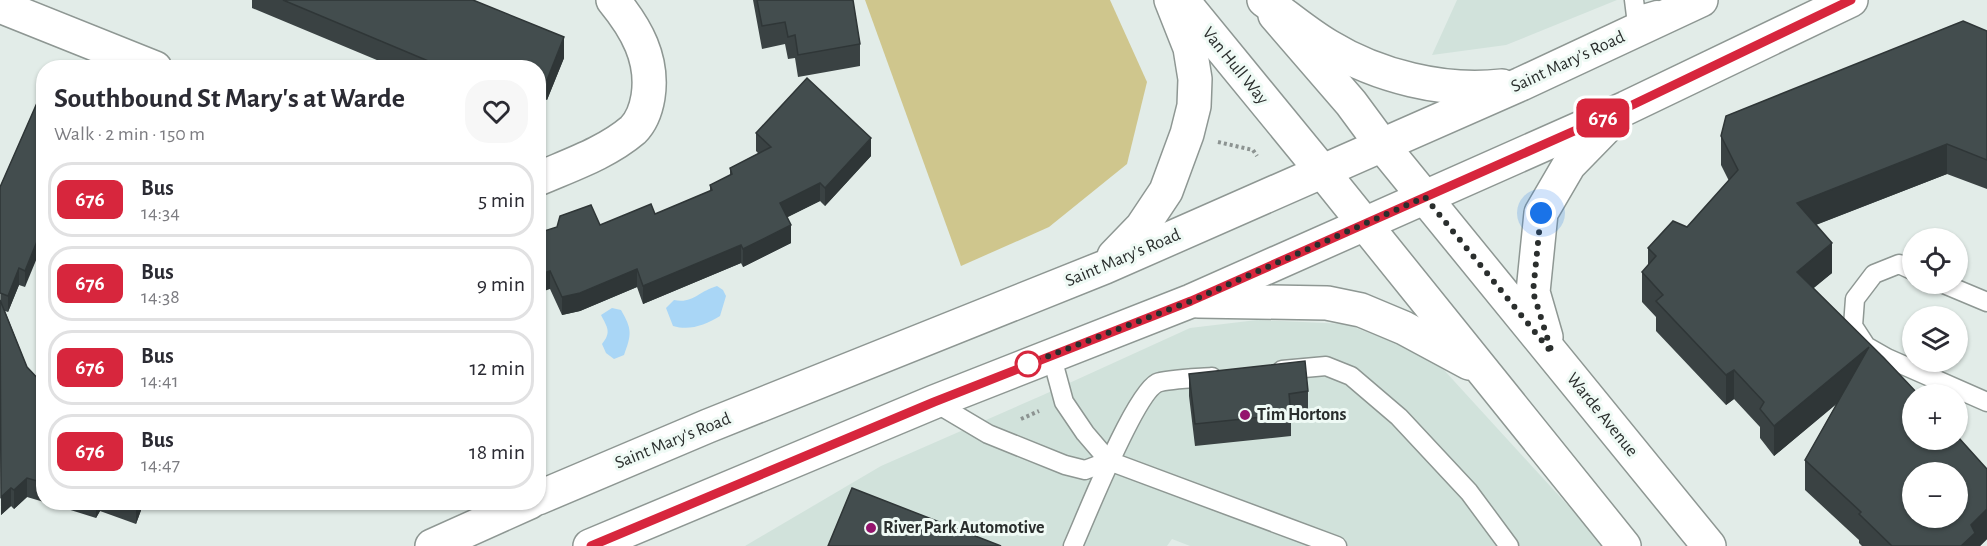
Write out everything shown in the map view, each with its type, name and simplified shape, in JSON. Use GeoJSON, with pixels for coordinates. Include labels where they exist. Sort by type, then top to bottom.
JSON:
{"type":"FeatureCollection","features":[{"type":"Feature","properties":{"kind":"main road"},"geometry":{"type":"LineString","coordinates":[[546,176],[616,143],[635,128],[646,111],[650,83],[647,56],[630,21],[613,0]]}},
{"type":"Feature","properties":{"kind":"main road"},"geometry":{"type":"LineString","coordinates":[[1105,267],[1142,227],[1166,191],[1194,106],[1195,79],[1190,48],[1171,0]]}},
{"type":"Feature","properties":{"kind":"main road","name":"Van Hull Way"},"geometry":{"type":"LineString","coordinates":[[1182,0],[1322,171]]}},
{"type":"Feature","properties":{"kind":"main road"},"geometry":{"type":"LineString","coordinates":[[1263,0],[1328,46],[1357,62],[1384,71],[1420,82],[1479,89],[1521,84]]}},
{"type":"Feature","properties":{"kind":"main road","name":"Warde Avenue"},"geometry":{"type":"LineString","coordinates":[[1263,0],[1351,103],[1382,145],[1709,546]]}},
{"type":"Feature","properties":{"kind":"main road","name":"Saint Mary's Road"},"geometry":{"type":"LineString","coordinates":[[546,495],[708,426],[1105,267],[1521,84],[1699,0]]}},
{"type":"Feature","properties":{"kind":"main road"},"geometry":{"type":"LineString","coordinates":[[590,546],[934,402],[1191,301],[1626,108],[1851,0]]}},
{"type":"Feature","properties":{"kind":"main road"},"geometry":{"type":"LineString","coordinates":[[0,6],[135,60]]}},
{"type":"Feature","properties":{"kind":"main road"},"geometry":{"type":"LineString","coordinates":[[1552,353],[1533,292],[1541,213],[1569,165],[1626,108]]}},
{"type":"Feature","properties":{"kind":"main road"},"geometry":{"type":"LineString","coordinates":[[1322,171],[1624,546]]}},
{"type":"Feature","properties":{"kind":"main road"},"geometry":{"type":"LineString","coordinates":[[1191,301],[1327,303],[1361,310],[1404,328],[1485,372]]}},
{"type":"Feature","properties":{"kind":"main road"},"geometry":{"type":"LineString","coordinates":[[432,546],[512,510]]}},
{"type":"Feature","properties":{"kind":"lane"},"geometry":{"type":"LineString","coordinates":[[1634,0],[1636,16],[1699,0]]}},
{"type":"Feature","properties":{"kind":"lane"},"geometry":{"type":"LineString","coordinates":[[1902,265],[1899,264],[1874,274],[1855,299],[1853,326],[1866,346],[1887,358],[1987,402]]}},
{"type":"Feature","properties":{"kind":"lane"},"geometry":{"type":"LineString","coordinates":[[1968,294],[1987,302]]}},
{"type":"Feature","properties":{"kind":"lane"},"geometry":{"type":"LineString","coordinates":[[1052,354],[1064,402],[1085,433],[1109,461],[1337,546]]}},
{"type":"Feature","properties":{"kind":"lane"},"geometry":{"type":"LineString","coordinates":[[1260,372],[1326,366],[1351,376],[1399,417],[1468,492],[1509,546]]}},
{"type":"Feature","properties":{"kind":"lane"},"geometry":{"type":"LineString","coordinates":[[1073,546],[1109,461],[1145,393],[1158,382],[1227,375]]}},
{"type":"Feature","properties":{"kind":"lane"},"geometry":{"type":"LineString","coordinates":[[934,402],[988,434],[1065,465],[1085,471],[1109,461]]}},
{"type":"Feature","properties":{"kind":"path"},"geometry":{"type":"LineString","coordinates":[[1208,140],[1253,150],[1257,156]]}},
{"type":"Feature","properties":{"kind":"path"},"geometry":{"type":"LineString","coordinates":[[1013,422],[1039,411]]}},
{"type":"Feature","properties":{"kind":"shaded area"},"geometry":{"type":"Polygon","coordinates":[[[865,0],[1110,0],[1147,82],[1127,164],[1049,227],[961,266],[865,0]]]}},
{"type":"Feature","properties":{"kind":"shaded area"},"geometry":{"type":"Polygon","coordinates":[[[1457,0],[1617,0],[1506,45],[1432,55],[1457,0]]]}},
{"type":"Feature","properties":{"kind":"shaded area"},"geometry":{"type":"Polygon","coordinates":[[[1257,320],[1346,324],[1433,358],[1605,546],[1190,546],[1172,539],[1167,546],[745,546],[881,466],[1190,328],[1257,320]]]}},
{"type":"Feature","properties":{"kind":"water"},"geometry":{"type":"Polygon","coordinates":[[[717,286],[726,296],[720,316],[697,326],[685,328],[673,326],[666,308],[674,300],[691,299],[717,286]]]}},
{"type":"Feature","properties":{"kind":"water"},"geometry":{"type":"Polygon","coordinates":[[[612,308],[621,310],[630,332],[624,355],[614,359],[606,353],[602,344],[608,333],[601,315],[612,308]]]}},
{"type":"Feature","properties":{"kind":"building"},"geometry":{"type":"Polygon","coordinates":[[[283,0],[473,0],[564,37],[547,80],[546,60],[426,60],[283,0]]]}},
{"type":"Feature","properties":{"kind":"building"},"geometry":{"type":"Polygon","coordinates":[[[757,0],[853,0],[860,44],[798,55],[795,35],[788,37],[785,22],[762,26],[757,0]]]}},
{"type":"Feature","properties":{"kind":"building"},"geometry":{"type":"Polygon","coordinates":[[[1963,21],[1987,31],[1987,160],[1947,144],[1797,203],[1832,243],[1797,272],[1909,384],[1902,384],[1902,450],[1968,450],[1968,448],[1987,469],[1987,509],[1971,525],[1975,533],[1961,546],[1892,546],[1859,514],[1861,512],[1805,460],[1869,347],[1774,426],[1760,409],[1764,402],[1734,370],[1726,375],[1656,301],[1663,295],[1642,272],[1656,256],[1648,248],[1673,221],[1687,227],[1738,170],[1721,136],[1726,116],[1963,21]]]}},
{"type":"Feature","properties":{"kind":"building"},"geometry":{"type":"Polygon","coordinates":[[[807,78],[871,138],[825,188],[820,183],[780,203],[791,225],[743,249],[741,245],[643,286],[637,269],[580,293],[562,297],[550,271],[546,272],[546,230],[557,227],[560,216],[591,205],[600,225],[651,204],[655,214],[712,190],[710,185],[732,174],[730,168],[771,147],[756,133],[807,78]]]}},
{"type":"Feature","properties":{"kind":"building"},"geometry":{"type":"Polygon","coordinates":[[[36,105],[36,244],[25,271],[19,268],[8,296],[0,293],[0,187],[36,105]]]}},
{"type":"Feature","properties":{"kind":"building"},"geometry":{"type":"Polygon","coordinates":[[[0,300],[27,367],[36,377],[36,481],[27,478],[14,490],[11,488],[1,497],[0,300]]]}},
{"type":"Feature","properties":{"kind":"building"},"geometry":{"type":"Polygon","coordinates":[[[1305,361],[1308,391],[1289,394],[1291,414],[1195,424],[1189,374],[1305,361]]]}},
{"type":"Feature","properties":{"kind":"building"},"geometry":{"type":"Polygon","coordinates":[[[852,488],[1001,546],[828,546],[852,488]]]}},
{"type":"Feature","properties":{"kind":"bus line","name":"676"},"geometry":{"type":"LineString","coordinates":[[591,546],[934,402],[1191,301],[1626,108],[1851,0]]}},
{"type":"Feature","properties":{"kind":"place","name":"Tim Hortons"},"geometry":{"type":"Point","coordinates":[1245,415]}},
{"type":"Feature","properties":{"kind":"place","name":"River Park Automotive"},"geometry":{"type":"Point","coordinates":[871,528]}},
{"type":"Feature","properties":{"kind":"route"},"geometry":{"type":"LineString","coordinates":[[1028,364],[1191,301],[1425,197],[1552,353],[1539,318],[1533,292],[1541,213]]}}]}
